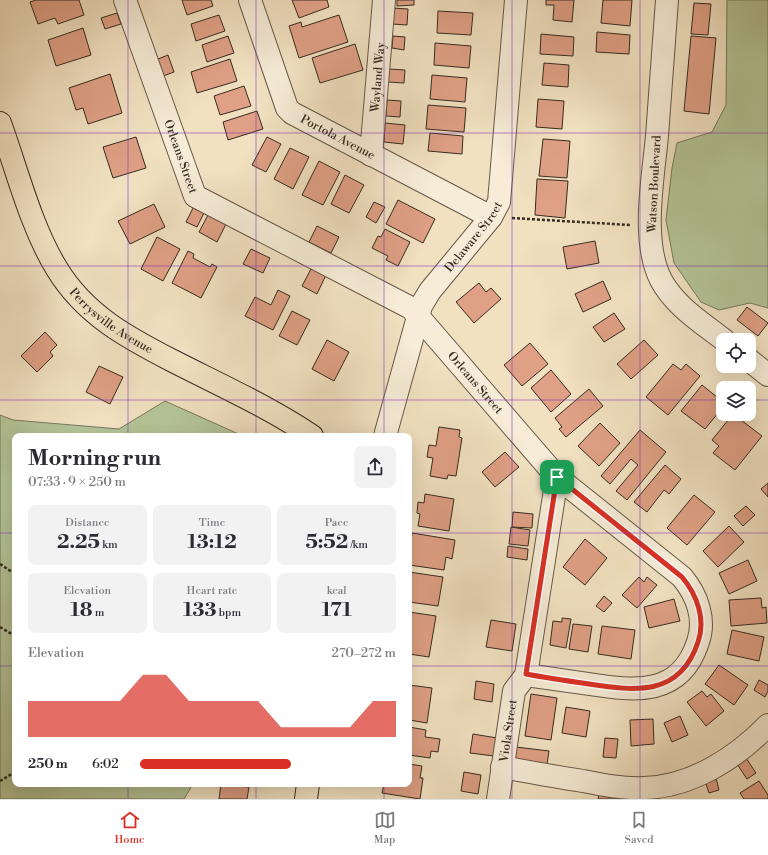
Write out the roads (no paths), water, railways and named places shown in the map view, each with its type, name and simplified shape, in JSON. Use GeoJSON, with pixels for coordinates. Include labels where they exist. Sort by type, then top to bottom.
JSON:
{"type":"FeatureCollection","features":[{"type":"Feature","properties":{"kind":"main road","name":"Perrysville Avenue"},"geometry":{"type":"LineString","coordinates":[[0,123],[47,253],[70,288],[80,299],[118,332],[268,410],[307,433]]}},
{"type":"Feature","properties":{"kind":"main road"},"geometry":{"type":"LineString","coordinates":[[306,799],[308,787]]}},
{"type":"Feature","properties":{"kind":"street","name":"Orleans Street"},"geometry":{"type":"LineString","coordinates":[[125,0],[195,196],[411,308],[557,477],[682,577],[695,596],[700,612],[701,629],[695,651],[680,671],[670,679],[647,689],[622,689],[526,674]]}},
{"type":"Feature","properties":{"kind":"street","name":"Portola Avenue"},"geometry":{"type":"LineString","coordinates":[[250,0],[287,108],[292,113],[491,217]]}},
{"type":"Feature","properties":{"kind":"street","name":"Wayland Way"},"geometry":{"type":"LineString","coordinates":[[371,155],[384,0]]}},
{"type":"Feature","properties":{"kind":"street","name":"Delaware Street"},"geometry":{"type":"LineString","coordinates":[[386,433],[418,316],[430,291],[496,209],[500,195],[516,0]]}},
{"type":"Feature","properties":{"kind":"street","name":"Watson Boulevard"},"geometry":{"type":"LineString","coordinates":[[667,0],[650,226],[654,262],[669,293],[682,307],[716,334]]}},
{"type":"Feature","properties":{"kind":"street"},"geometry":{"type":"LineString","coordinates":[[756,366],[768,375]]}},
{"type":"Feature","properties":{"kind":"street","name":"Viola Street"},"geometry":{"type":"LineString","coordinates":[[498,799],[514,691],[526,674],[557,477]]}},
{"type":"Feature","properties":{"kind":"street"},"geometry":{"type":"LineString","coordinates":[[502,767],[619,787],[645,788],[678,783],[704,773],[734,755],[752,741],[768,725]]}}]}
